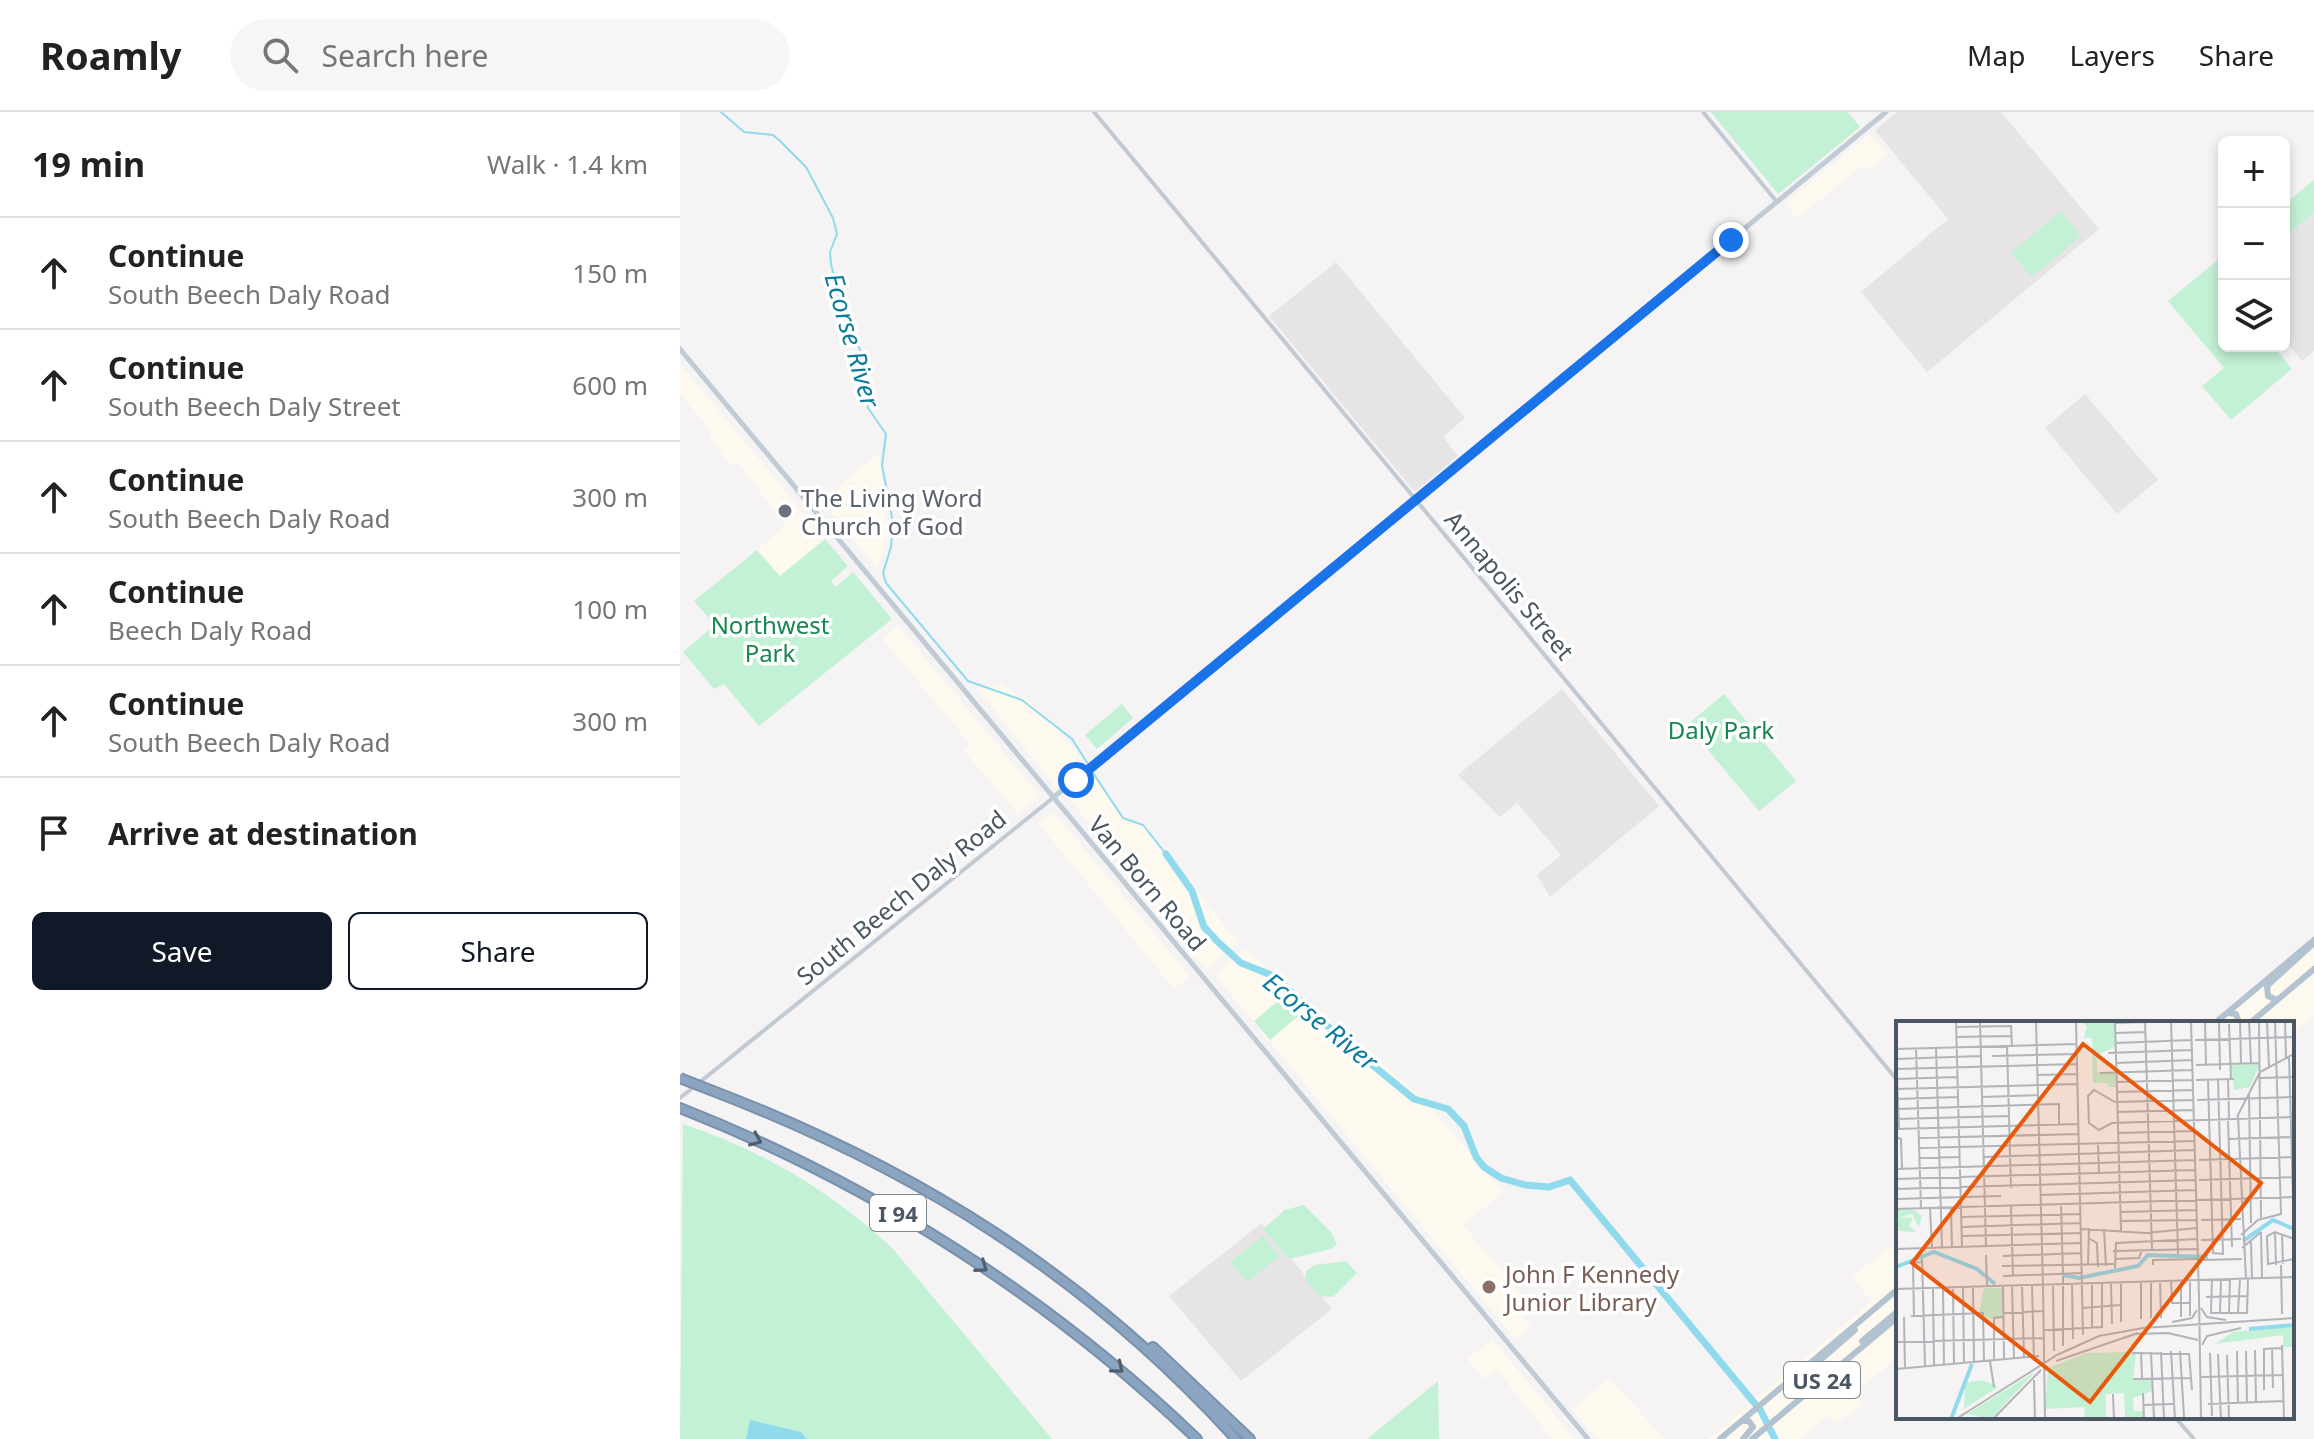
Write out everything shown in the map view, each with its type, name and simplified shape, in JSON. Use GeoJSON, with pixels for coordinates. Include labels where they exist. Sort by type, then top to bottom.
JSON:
{"type":"FeatureCollection","features":[{"type":"Feature","properties":{"kind":"highway","name":"I 94"},"geometry":{"type":"LineString","coordinates":[[680,1078],[827,1137],[906,1177],[1017,1245],[1107,1314],[1170,1371],[1236,1439]]}},
{"type":"Feature","properties":{"kind":"highway","name":"I 94"},"geometry":{"type":"LineString","coordinates":[[682,1109],[803,1163],[909,1220],[1037,1306],[1141,1388],[1197,1439]]}},
{"type":"Feature","properties":{"kind":"highway"},"geometry":{"type":"LineString","coordinates":[[1107,1314],[1122,1321],[1162,1355],[1250,1439]]}},
{"type":"Feature","properties":{"kind":"highway"},"geometry":{"type":"LineString","coordinates":[[1141,1388],[1190,1439]]}},
{"type":"Feature","properties":{"kind":"main road"},"geometry":{"type":"LineString","coordinates":[[1416,500],[1886,112]]}},
{"type":"Feature","properties":{"kind":"main road","name":"Van Born Road"},"geometry":{"type":"LineString","coordinates":[[680,349],[1588,1439]]}},
{"type":"Feature","properties":{"kind":"main road","name":"South Beech Daly Road"},"geometry":{"type":"LineString","coordinates":[[1054,797],[1416,500]]}},
{"type":"Feature","properties":{"kind":"main road"},"geometry":{"type":"LineString","coordinates":[[2277,1000],[2268,996],[2267,986],[2314,942]]}},
{"type":"Feature","properties":{"kind":"main road"},"geometry":{"type":"LineString","coordinates":[[2218,1021],[2314,942]]}},
{"type":"Feature","properties":{"kind":"main road"},"geometry":{"type":"LineString","coordinates":[[2252,1021],[2314,969]]}},
{"type":"Feature","properties":{"kind":"main road"},"geometry":{"type":"LineString","coordinates":[[2228,1013],[2236,1014],[2238,1021]]}},
{"type":"Feature","properties":{"kind":"main road","name":"US 24"},"geometry":{"type":"LineString","coordinates":[[1720,1439],[1896,1290]]}},
{"type":"Feature","properties":{"kind":"main road"},"geometry":{"type":"LineString","coordinates":[[1822,1380],[1812,1377],[1813,1366],[1870,1312]]}},
{"type":"Feature","properties":{"kind":"main road","name":"US 24"},"geometry":{"type":"LineString","coordinates":[[1752,1439],[1896,1316]]}},
{"type":"Feature","properties":{"kind":"main road"},"geometry":{"type":"LineString","coordinates":[[1742,1421],[1749,1421],[1753,1427],[1743,1439]]}},
{"type":"Feature","properties":{"kind":"street","name":"Annapolis Street"},"geometry":{"type":"LineString","coordinates":[[1094,112],[1896,1079]]}},
{"type":"Feature","properties":{"kind":"street"},"geometry":{"type":"LineString","coordinates":[[1703,112],[1777,202]]}},
{"type":"Feature","properties":{"kind":"street","name":"South Beech Daly Road"},"geometry":{"type":"LineString","coordinates":[[680,1098],[1054,797]]}},
{"type":"Feature","properties":{"kind":"street"},"geometry":{"type":"LineString","coordinates":[[2177,1419],[2194,1439]]}},
{"type":"Feature","properties":{"kind":"shaded area"},"geometry":{"type":"Polygon","coordinates":[[[1897,112],[2001,112],[2099,229],[1927,372],[1861,292],[1948,219],[1875,130],[1897,112]]]}},
{"type":"Feature","properties":{"kind":"shaded area"},"geometry":{"type":"Polygon","coordinates":[[[1869,134],[1888,154],[1868,170],[1863,165],[1797,219],[1785,203],[1869,134]]]}},
{"type":"Feature","properties":{"kind":"shaded area"},"geometry":{"type":"Polygon","coordinates":[[[2314,213],[2314,351],[2302,361],[2290,346],[2290,233],[2314,213]]]}},
{"type":"Feature","properties":{"kind":"shaded area"},"geometry":{"type":"Polygon","coordinates":[[[1336,262],[1465,418],[1443,437],[1458,456],[1415,492],[1269,316],[1336,262]]]}},
{"type":"Feature","properties":{"kind":"shaded area"},"geometry":{"type":"Polygon","coordinates":[[[680,364],[825,539],[780,577],[757,550],[785,525],[737,461],[730,466],[709,435],[712,432],[680,394],[680,364]]]}},
{"type":"Feature","properties":{"kind":"shaded area"},"geometry":{"type":"Polygon","coordinates":[[[2085,394],[2158,480],[2117,514],[2045,428],[2085,394]]]}},
{"type":"Feature","properties":{"kind":"shaded area"},"geometry":{"type":"Polygon","coordinates":[[[879,453],[889,530],[878,569],[821,500],[879,453]]]}},
{"type":"Feature","properties":{"kind":"shaded area"},"geometry":{"type":"Polygon","coordinates":[[[898,626],[1040,796],[1018,814],[964,751],[971,745],[882,639],[898,626]]]}},
{"type":"Feature","properties":{"kind":"shaded area"},"geometry":{"type":"Polygon","coordinates":[[[1000,684],[1024,698],[1055,725],[1085,763],[1055,787],[978,689],[1000,684]]]}},
{"type":"Feature","properties":{"kind":"shaded area"},"geometry":{"type":"Polygon","coordinates":[[[1562,689],[1659,806],[1550,897],[1537,875],[1561,855],[1517,803],[1500,817],[1458,775],[1562,689]]]}},
{"type":"Feature","properties":{"kind":"shaded area"},"geometry":{"type":"Polygon","coordinates":[[[1094,774],[1125,820],[1143,825],[1238,942],[1206,970],[1070,799],[1094,774]]]}},
{"type":"Feature","properties":{"kind":"shaded area"},"geometry":{"type":"Polygon","coordinates":[[[1053,811],[1190,977],[1174,989],[1038,823],[1053,811]]]}},
{"type":"Feature","properties":{"kind":"shaded area"},"geometry":{"type":"Polygon","coordinates":[[[2314,939],[2314,1015],[2294,1032],[2294,1021],[2217,1021],[2314,939]]]}},
{"type":"Feature","properties":{"kind":"shaded area"},"geometry":{"type":"Polygon","coordinates":[[[1244,948],[1423,1098],[1503,1192],[1463,1225],[1522,1296],[1519,1299],[1524,1306],[1518,1312],[1531,1326],[1515,1339],[1215,975],[1244,948]]]}},
{"type":"Feature","properties":{"kind":"shaded area"},"geometry":{"type":"Polygon","coordinates":[[[1262,1223],[1332,1309],[1241,1381],[1169,1296],[1262,1223]]]}},
{"type":"Feature","properties":{"kind":"shaded area"},"geometry":{"type":"Polygon","coordinates":[[[1896,1243],[1896,1359],[1855,1393],[1864,1405],[1836,1424],[1828,1416],[1801,1439],[1708,1439],[1871,1302],[1852,1276],[1896,1243]]]}},
{"type":"Feature","properties":{"kind":"shaded area"},"geometry":{"type":"Polygon","coordinates":[[[1492,1339],[1575,1439],[1552,1439],[1497,1370],[1485,1379],[1467,1359],[1492,1339]]]}},
{"type":"Feature","properties":{"kind":"shaded area"},"geometry":{"type":"Polygon","coordinates":[[[1609,1378],[1665,1439],[1597,1439],[1572,1410],[1609,1378]]]}},
{"type":"Feature","properties":{"kind":"green space"},"geometry":{"type":"Polygon","coordinates":[[[1711,112],[1848,112],[1860,127],[1778,194],[1711,112]]]}},
{"type":"Feature","properties":{"kind":"green space"},"geometry":{"type":"Polygon","coordinates":[[[2314,180],[2314,213],[2290,233],[2290,208],[2290,200],[2314,180]]]}},
{"type":"Feature","properties":{"kind":"green space"},"geometry":{"type":"Polygon","coordinates":[[[2061,211],[2081,236],[2032,277],[2011,253],[2061,211]]]}},
{"type":"Feature","properties":{"kind":"green space"},"geometry":{"type":"Polygon","coordinates":[[[2218,260],[2218,352],[2278,352],[2292,369],[2231,420],[2202,386],[2224,368],[2168,301],[2218,260]]]}},
{"type":"Feature","properties":{"kind":"green space","name":"Northwest Park"},"geometry":{"type":"Polygon","coordinates":[[[825,539],[848,566],[831,581],[836,587],[853,572],[892,619],[759,726],[724,684],[714,689],[683,652],[710,629],[709,618],[694,601],[757,550],[780,576],[825,539]]]}},
{"type":"Feature","properties":{"kind":"green space","name":"Daly Park"},"geometry":{"type":"Polygon","coordinates":[[[1724,694],[1796,781],[1759,811],[1687,725],[1724,694]]]}},
{"type":"Feature","properties":{"kind":"green space"},"geometry":{"type":"Polygon","coordinates":[[[1122,704],[1133,718],[1097,749],[1085,735],[1122,704]]]}},
{"type":"Feature","properties":{"kind":"green space"},"geometry":{"type":"Polygon","coordinates":[[[1283,997],[1303,1012],[1270,1040],[1254,1021],[1283,997]]]}},
{"type":"Feature","properties":{"kind":"green space"},"geometry":{"type":"Polygon","coordinates":[[[683,1124],[740,1146],[794,1174],[869,1227],[892,1248],[1052,1439],[680,1439],[683,1124]]]}},
{"type":"Feature","properties":{"kind":"green space"},"geometry":{"type":"Polygon","coordinates":[[[1304,1205],[1331,1232],[1337,1245],[1289,1259],[1263,1229],[1285,1210],[1304,1205]]]}},
{"type":"Feature","properties":{"kind":"green space"},"geometry":{"type":"Polygon","coordinates":[[[1263,1236],[1279,1256],[1247,1282],[1230,1262],[1263,1236]]]}},
{"type":"Feature","properties":{"kind":"green space"},"geometry":{"type":"Polygon","coordinates":[[[1346,1261],[1357,1273],[1333,1297],[1320,1296],[1306,1280],[1306,1271],[1315,1265],[1346,1261]]]}},
{"type":"Feature","properties":{"kind":"green space"},"geometry":{"type":"Polygon","coordinates":[[[1438,1381],[1439,1439],[1367,1439],[1438,1381]]]}},
{"type":"Feature","properties":{"kind":"water"},"geometry":{"type":"Polygon","coordinates":[[[750,1420],[801,1432],[807,1439],[746,1439],[750,1420]]]}},
{"type":"Feature","properties":{"kind":"waterway","name":"Ecorse River"},"geometry":{"type":"LineString","coordinates":[[721,112],[744,132],[773,135],[779,140],[806,167],[833,218],[837,234],[830,252],[831,264],[844,317],[863,356],[868,408],[886,434],[882,465],[893,523],[891,547],[883,573],[886,583],[968,681],[1022,700],[1072,739],[1088,764]]}},
{"type":"Feature","properties":{"kind":"waterway","name":"Ecorse River"},"geometry":{"type":"LineString","coordinates":[[1091,770],[1123,818],[1143,825],[1166,854]]}},
{"type":"Feature","properties":{"kind":"waterway","name":"Ecorse River"},"geometry":{"type":"LineString","coordinates":[[1166,854],[1192,891],[1204,927],[1217,941],[1241,963],[1274,976],[1348,1045],[1414,1099],[1448,1109],[1464,1126],[1476,1157],[1484,1167],[1501,1178],[1525,1185],[1549,1187],[1570,1180],[1761,1411],[1775,1439]]}},
{"type":"Feature","properties":{"kind":"place","name":"The Living Word Church of God"},"geometry":{"type":"Point","coordinates":[785,511]}},
{"type":"Feature","properties":{"kind":"place","name":"John F Kennedy Junior Library"},"geometry":{"type":"Point","coordinates":[1489,1287]}},
{"type":"Feature","properties":{"kind":"route"},"geometry":{"type":"LineString","coordinates":[[1076,780],[1731,240]]}}]}
